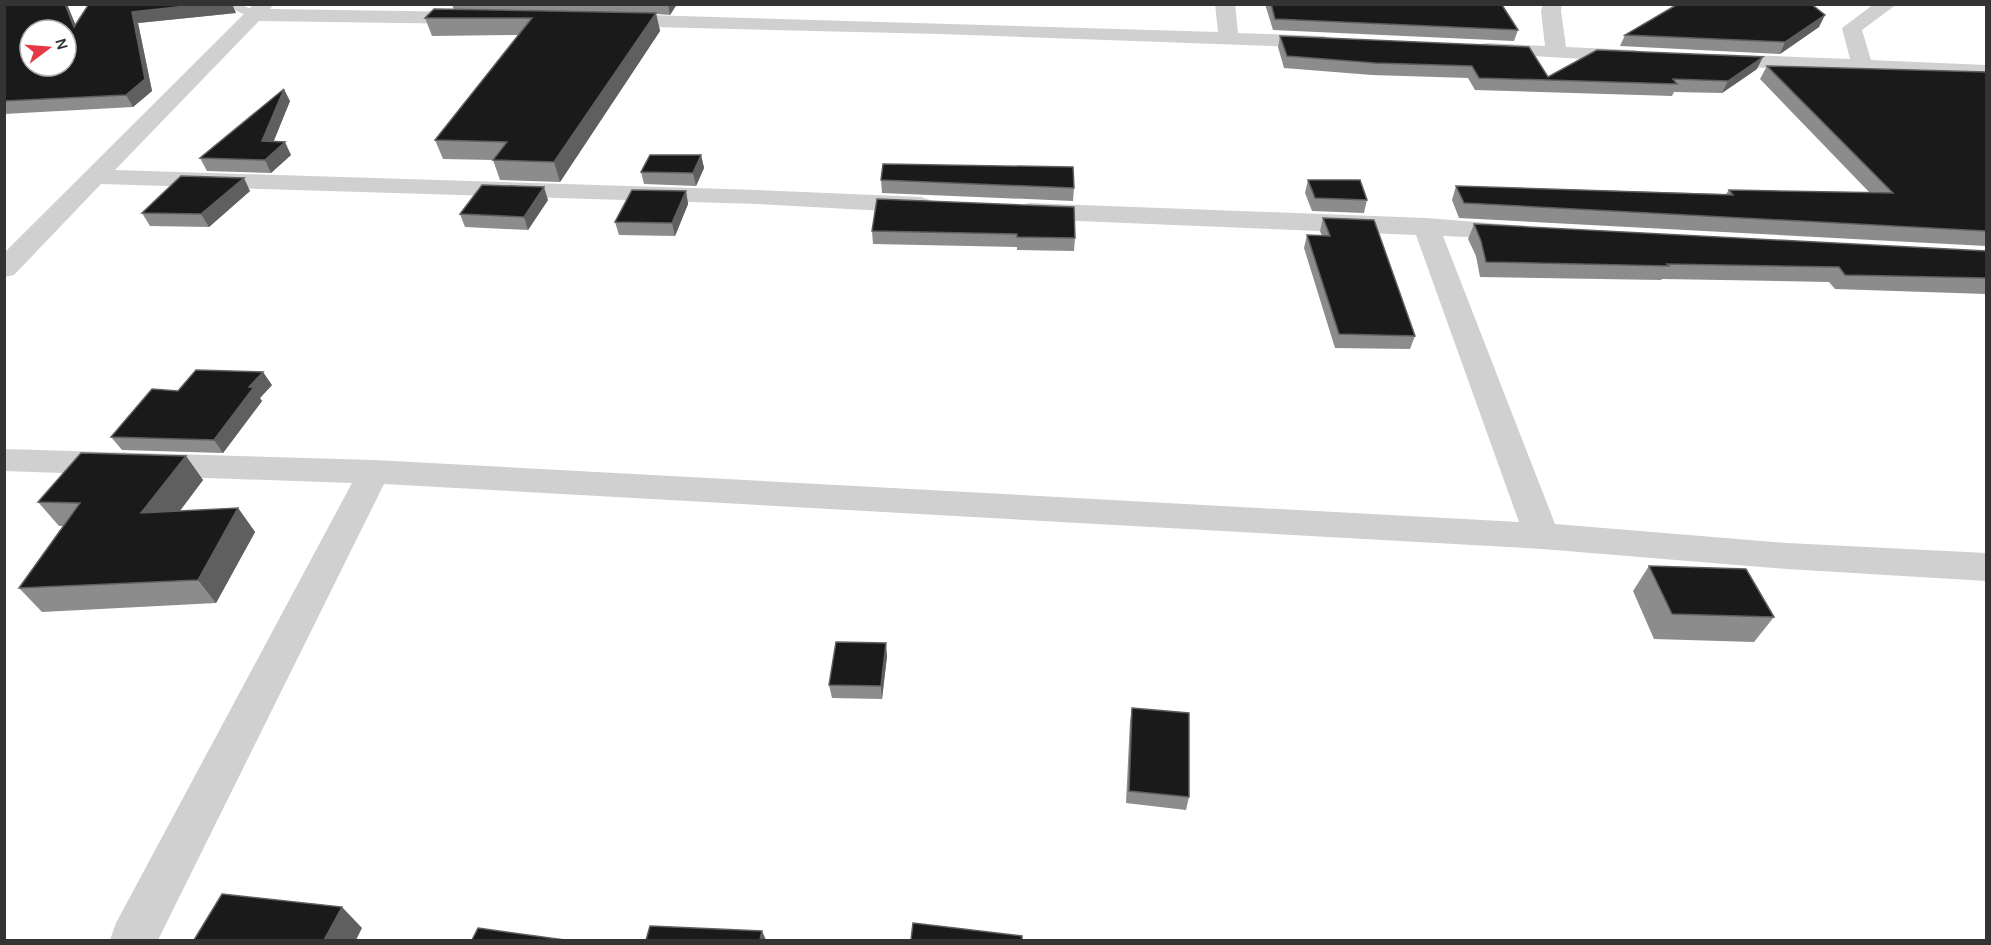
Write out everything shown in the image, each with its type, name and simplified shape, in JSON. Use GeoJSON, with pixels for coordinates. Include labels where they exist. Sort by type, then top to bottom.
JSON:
{"type":"FeatureCollection","features":[{"type":"Feature","properties":{"kind":"street"},"geometry":{"type":"LineString","coordinates":[[940,28],[945,4]]}},
{"type":"Feature","properties":{"kind":"street"},"geometry":{"type":"LineString","coordinates":[[1225,4],[1229,37]]}},
{"type":"Feature","properties":{"kind":"street"},"geometry":{"type":"LineString","coordinates":[[1552,4],[1556,52]]}},
{"type":"Feature","properties":{"kind":"street"},"geometry":{"type":"LineString","coordinates":[[1863,67],[1852,28],[1888,4]]}},
{"type":"Feature","properties":{"kind":"street"},"geometry":{"type":"LineString","coordinates":[[4,269],[260,10],[492,18]]}},
{"type":"Feature","properties":{"kind":"street"},"geometry":{"type":"LineString","coordinates":[[599,20],[940,28],[1346,43]]}},
{"type":"Feature","properties":{"kind":"street"},"geometry":{"type":"LineString","coordinates":[[1463,48],[1650,57]]}},
{"type":"Feature","properties":{"kind":"street"},"geometry":{"type":"LineString","coordinates":[[1698,59],[1986,71]]}},
{"type":"Feature","properties":{"kind":"street"},"geometry":{"type":"LineString","coordinates":[[96,177],[758,197],[944,206]]}},
{"type":"Feature","properties":{"kind":"street"},"geometry":{"type":"LineString","coordinates":[[1003,209],[1545,233]]}},
{"type":"Feature","properties":{"kind":"street"},"geometry":{"type":"LineString","coordinates":[[1426,226],[1542,536]]}},
{"type":"Feature","properties":{"kind":"street"},"geometry":{"type":"LineString","coordinates":[[4,460],[374,472],[1542,536],[1787,556],[1986,567]]}},
{"type":"Feature","properties":{"kind":"street"},"geometry":{"type":"LineString","coordinates":[[133,940],[374,472]]}},
{"type":"Feature","properties":{"kind":"lane"},"geometry":{"type":"LineString","coordinates":[[229,4],[260,10]]}},
{"type":"Feature","properties":{"kind":"building"},"geometry":{"type":"Polygon","coordinates":[[[4,4],[65,4],[70,18],[18,18],[18,78],[78,78],[78,21],[89,4],[205,4],[132,12],[145,79],[126,95],[4,101],[4,4]]]}},
{"type":"Feature","properties":{"kind":"building"},"geometry":{"type":"Polygon","coordinates":[[[1271,4],[1502,5],[1518,30],[1275,19],[1271,4]]]}},
{"type":"Feature","properties":{"kind":"building"},"geometry":{"type":"Polygon","coordinates":[[[1678,4],[1811,4],[1825,15],[1785,42],[1625,35],[1678,4]]]}},
{"type":"Feature","properties":{"kind":"building"},"geometry":{"type":"Polygon","coordinates":[[[434,9],[656,13],[554,162],[493,160],[507,142],[435,140],[532,18],[425,18],[434,9]]]}},
{"type":"Feature","properties":{"kind":"building"},"geometry":{"type":"Polygon","coordinates":[[[1280,36],[1529,47],[1548,77],[1597,50],[1763,57],[1728,81],[1673,79],[1677,84],[1479,78],[1472,66],[1375,63],[1287,56],[1280,36]]]}},
{"type":"Feature","properties":{"kind":"building"},"geometry":{"type":"Polygon","coordinates":[[[1767,66],[1986,72],[1986,231],[1464,203],[1456,186],[1733,195],[1729,190],[1893,193],[1767,66]]]}},
{"type":"Feature","properties":{"kind":"building"},"geometry":{"type":"Polygon","coordinates":[[[284,89],[262,141],[285,142],[265,160],[200,158],[284,89]]]}},
{"type":"Feature","properties":{"kind":"building"},"geometry":{"type":"Polygon","coordinates":[[[650,155],[701,155],[693,173],[641,172],[650,155]]]}},
{"type":"Feature","properties":{"kind":"building"},"geometry":{"type":"Polygon","coordinates":[[[883,164],[1073,167],[1074,188],[881,180],[883,164]]]}},
{"type":"Feature","properties":{"kind":"building"},"geometry":{"type":"Polygon","coordinates":[[[181,176],[244,178],[201,214],[142,213],[181,176]]]}},
{"type":"Feature","properties":{"kind":"building"},"geometry":{"type":"Polygon","coordinates":[[[1308,180],[1360,180],[1367,200],[1315,198],[1308,180]]]}},
{"type":"Feature","properties":{"kind":"building"},"geometry":{"type":"Polygon","coordinates":[[[482,185],[544,187],[524,217],[460,214],[482,185]]]}},
{"type":"Feature","properties":{"kind":"building"},"geometry":{"type":"Polygon","coordinates":[[[632,190],[686,191],[672,223],[615,222],[632,190]]]}},
{"type":"Feature","properties":{"kind":"building"},"geometry":{"type":"Polygon","coordinates":[[[877,199],[1074,207],[1075,238],[1017,237],[1017,234],[872,231],[877,199]]]}},
{"type":"Feature","properties":{"kind":"building"},"geometry":{"type":"Polygon","coordinates":[[[1323,218],[1374,220],[1415,336],[1339,334],[1307,235],[1330,236],[1323,218]]]}},
{"type":"Feature","properties":{"kind":"building"},"geometry":{"type":"Polygon","coordinates":[[[1474,224],[1986,251],[1986,278],[1845,275],[1839,267],[1486,262],[1474,224]]]}},
{"type":"Feature","properties":{"kind":"building"},"geometry":{"type":"Polygon","coordinates":[[[196,370],[263,372],[249,387],[254,387],[214,440],[111,437],[152,389],[178,391],[196,370]]]}},
{"type":"Feature","properties":{"kind":"building"},"geometry":{"type":"Polygon","coordinates":[[[81,453],[186,456],[141,513],[238,508],[198,580],[19,588],[80,503],[38,502],[81,453]]]}},
{"type":"Feature","properties":{"kind":"building"},"geometry":{"type":"Polygon","coordinates":[[[1649,566],[1746,569],[1774,617],[1672,614],[1649,566]]]}},
{"type":"Feature","properties":{"kind":"building"},"geometry":{"type":"Polygon","coordinates":[[[836,642],[886,643],[881,686],[829,685],[836,642]]]}},
{"type":"Feature","properties":{"kind":"building"},"geometry":{"type":"Polygon","coordinates":[[[1132,708],[1189,713],[1189,797],[1129,791],[1132,708]]]}},
{"type":"Feature","properties":{"kind":"building"},"geometry":{"type":"Polygon","coordinates":[[[222,894],[342,907],[324,940],[194,940],[222,894]]]}},
{"type":"Feature","properties":{"kind":"building"},"geometry":{"type":"Polygon","coordinates":[[[913,923],[1022,936],[1022,940],[911,940],[913,923]]]}},
{"type":"Feature","properties":{"kind":"building"},"geometry":{"type":"Polygon","coordinates":[[[650,926],[762,931],[760,940],[646,940],[650,926]]]}},
{"type":"Feature","properties":{"kind":"building"},"geometry":{"type":"Polygon","coordinates":[[[478,928],[565,940],[472,940],[478,928]]]}}]}
